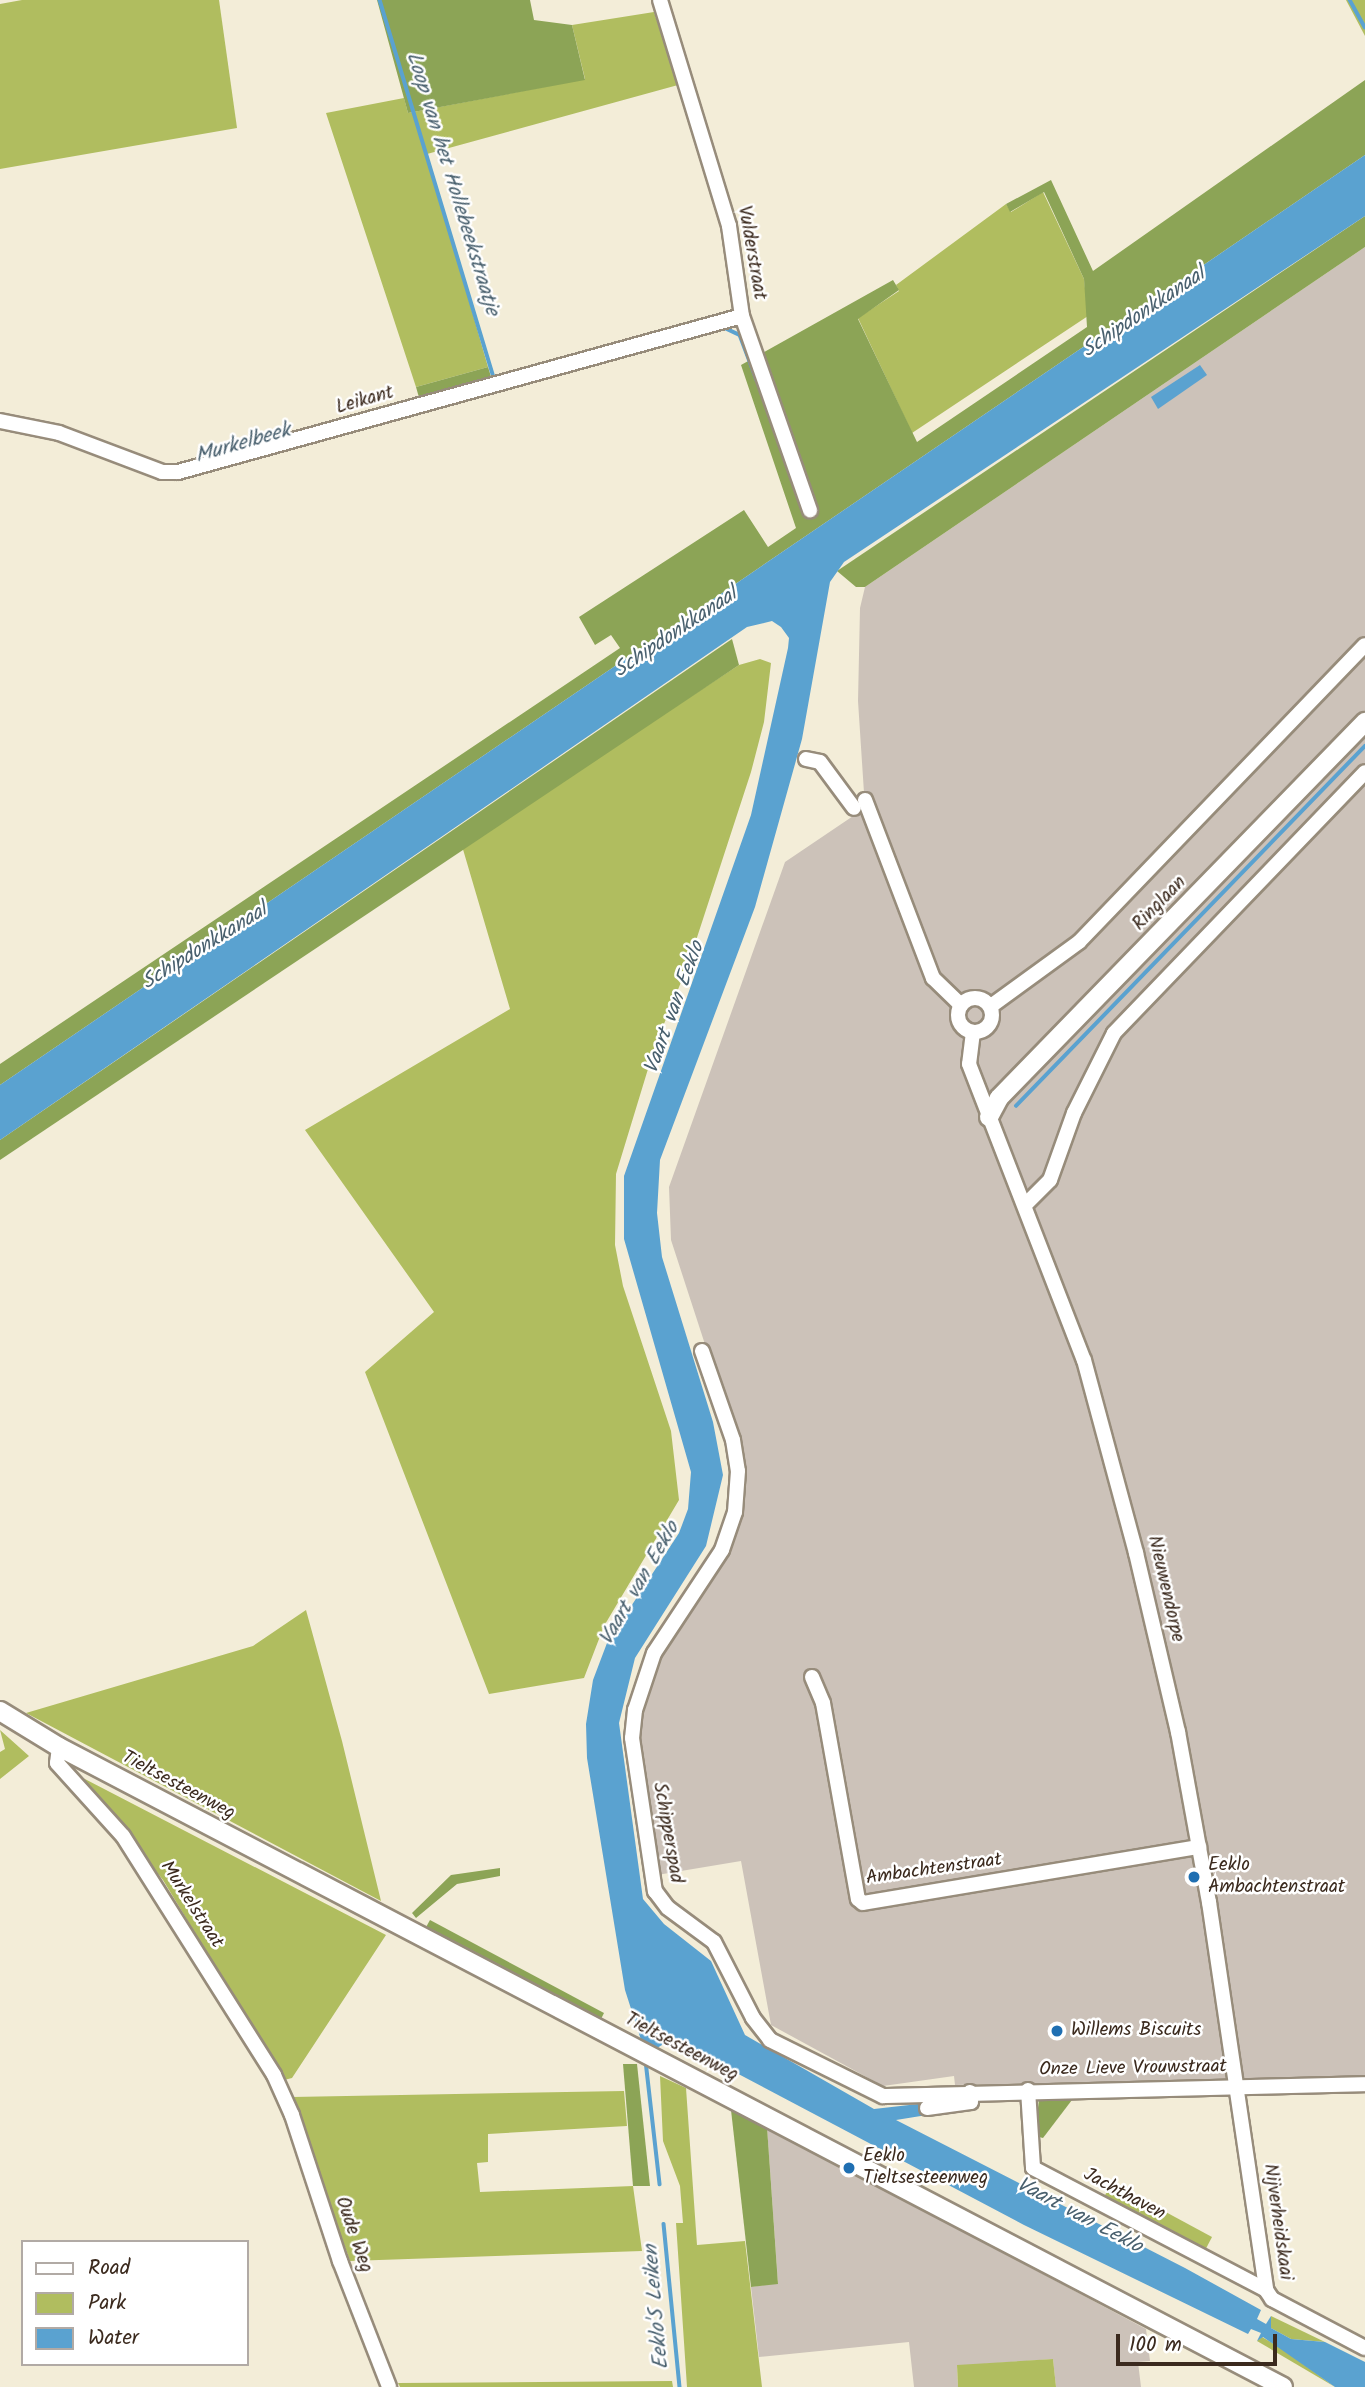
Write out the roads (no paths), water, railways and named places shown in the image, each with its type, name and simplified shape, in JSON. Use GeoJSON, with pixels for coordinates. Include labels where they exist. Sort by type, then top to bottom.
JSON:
{"type":"FeatureCollection","features":[{"type":"Feature","properties":{"kind":"main road","name":"Ringlaan"},"geometry":{"type":"LineString","coordinates":[[989,1117],[999,1098],[1365,722]]}},
{"type":"Feature","properties":{"kind":"main road","name":"Tieltsesteenweg"},"geometry":{"type":"LineString","coordinates":[[0,1712],[59,1747],[1283,2387]]}},
{"type":"Feature","properties":{"kind":"street","name":"Vulderstraat"},"geometry":{"type":"LineString","coordinates":[[660,0],[729,226],[742,316],[810,510]]}},
{"type":"Feature","properties":{"kind":"street","name":"Leikant"},"geometry":{"type":"LineString","coordinates":[[0,421],[58,433],[162,472],[178,472],[742,316]]}},
{"type":"Feature","properties":{"kind":"street"},"geometry":{"type":"LineString","coordinates":[[806,759],[820,762],[859,804],[933,978],[961,1005],[961,1025],[973,1032],[988,1027],[991,1006],[1079,942],[1365,645]]}},
{"type":"Feature","properties":{"kind":"street"},"geometry":{"type":"LineString","coordinates":[[1025,1205],[1050,1180],[1104,1048],[1154,989],[1365,772]]}},
{"type":"Feature","properties":{"kind":"street"},"geometry":{"type":"LineString","coordinates":[[961,1005],[976,997],[991,1006]]}},
{"type":"Feature","properties":{"kind":"street","name":"Nieuwendorpe"},"geometry":{"type":"LineString","coordinates":[[973,1032],[969,1064],[1025,1205],[1107,1433],[1178,1732],[1239,2087]]}},
{"type":"Feature","properties":{"kind":"street","name":"Schipperspad"},"geometry":{"type":"LineString","coordinates":[[702,1351],[733,1440],[738,1471],[735,1512],[722,1550],[654,1653],[635,1710],[632,1738],[655,1891],[667,1907],[714,1942],[753,2018],[770,2040],[883,2096],[1028,2090]]}},
{"type":"Feature","properties":{"kind":"street","name":"Ambachtenstraat"},"geometry":{"type":"LineString","coordinates":[[812,1677],[823,1703],[858,1899],[863,1903],[1199,1847]]}},
{"type":"Feature","properties":{"kind":"street","name":"Murkelstraat"},"geometry":{"type":"LineString","coordinates":[[59,1747],[57,1763],[124,1836],[284,2095]]}},
{"type":"Feature","properties":{"kind":"street","name":"Onze Lieve Vrouwstraat"},"geometry":{"type":"LineString","coordinates":[[1028,2090],[1365,2084]]}},
{"type":"Feature","properties":{"kind":"street","name":"Nijverheidskaai"},"geometry":{"type":"LineString","coordinates":[[1239,2087],[1266,2290],[1272,2299],[1365,2348]]}},
{"type":"Feature","properties":{"kind":"street","name":"Jachthaven"},"geometry":{"type":"LineString","coordinates":[[1028,2090],[1033,2168],[1266,2290]]}},
{"type":"Feature","properties":{"kind":"street"},"geometry":{"type":"LineString","coordinates":[[927,2108],[971,2102],[970,2092]]}},
{"type":"Feature","properties":{"kind":"street","name":"Oude Weg"},"geometry":{"type":"LineString","coordinates":[[284,2095],[389,2387]]}},
{"type":"Feature","properties":{"kind":"water"},"geometry":{"type":"Polygon","coordinates":[[[1365,155],[1365,216],[844,562],[830,582],[802,739],[755,907],[660,1160],[657,1213],[662,1257],[713,1422],[723,1475],[706,1546],[635,1658],[619,1723],[643,1899],[664,1924],[711,1961],[745,2035],[874,2109],[927,2103],[927,2115],[896,2120],[1185,2268],[1261,2310],[1257,2319],[1266,2324],[1271,2316],[1271,2328],[1291,2339],[1325,2342],[1365,2362],[1365,2387],[1335,2387],[1263,2337],[1257,2341],[1261,2333],[1251,2329],[1248,2334],[1024,2225],[672,2039],[657,2048],[641,2040],[625,1990],[587,1758],[586,1724],[593,1680],[607,1643],[679,1533],[688,1509],[691,1472],[624,1239],[624,1176],[751,815],[788,648],[789,638],[781,627],[772,621],[747,627],[0,1140],[0,1085],[1365,155]]]}},
{"type":"Feature","properties":{"kind":"water"},"geometry":{"type":"Polygon","coordinates":[[[1200,365],[1207,375],[1158,409],[1151,397],[1200,365]]]}},
{"type":"Feature","properties":{"kind":"waterway","name":"Loop van het Hollebeekstraatje"},"geometry":{"type":"LineString","coordinates":[[380,0],[494,377]]}},
{"type":"Feature","properties":{"kind":"waterway"},"geometry":{"type":"LineString","coordinates":[[1350,0],[1365,27]]}},
{"type":"Feature","properties":{"kind":"waterway","name":"Loop van het Hollebeekstraatje"},"geometry":{"type":"LineString","coordinates":[[725,328],[740,335],[757,380]]}},
{"type":"Feature","properties":{"kind":"waterway"},"geometry":{"type":"LineString","coordinates":[[1016,1106],[1365,746]]}},
{"type":"Feature","properties":{"kind":"waterway","name":"Eeklo'S Leiken"},"geometry":{"type":"LineString","coordinates":[[646,2061],[660,2184]]}},
{"type":"Feature","properties":{"kind":"waterway","name":"Eeklo'S Leiken"},"geometry":{"type":"LineString","coordinates":[[664,2224],[680,2387]]}},
{"type":"Feature","properties":{"kind":"place","name":"Eeklo Ambachtenstraat"},"geometry":{"type":"Point","coordinates":[1194,1877]}},
{"type":"Feature","properties":{"kind":"place","name":"Willems Biscuits"},"geometry":{"type":"Point","coordinates":[1057,2031]}},
{"type":"Feature","properties":{"kind":"place","name":"Eeklo Tieltsesteenweg"},"geometry":{"type":"Point","coordinates":[849,2168]}},
{"type":"Feature","properties":{"kind":"water label","name":"Schipdonkkanaal"},"geometry":{"type":"Point","coordinates":[1144,313]}},
{"type":"Feature","properties":{"kind":"water label","name":"Murkelbeek"},"geometry":{"type":"Point","coordinates":[243,444]}},
{"type":"Feature","properties":{"kind":"water label","name":"Schipdonkkanaal"},"geometry":{"type":"Point","coordinates":[676,633]}},
{"type":"Feature","properties":{"kind":"water label","name":"Schipdonkkanaal"},"geometry":{"type":"Point","coordinates":[205,947]}},
{"type":"Feature","properties":{"kind":"water label","name":"Vaart van Eeklo"},"geometry":{"type":"Point","coordinates":[675,1008]}},
{"type":"Feature","properties":{"kind":"water label","name":"Vaart van Eeklo"},"geometry":{"type":"Point","coordinates":[640,1584]}},
{"type":"Feature","properties":{"kind":"water label","name":"Vaart van Eeklo"},"geometry":{"type":"Point","coordinates":[1079,2216]}}]}
